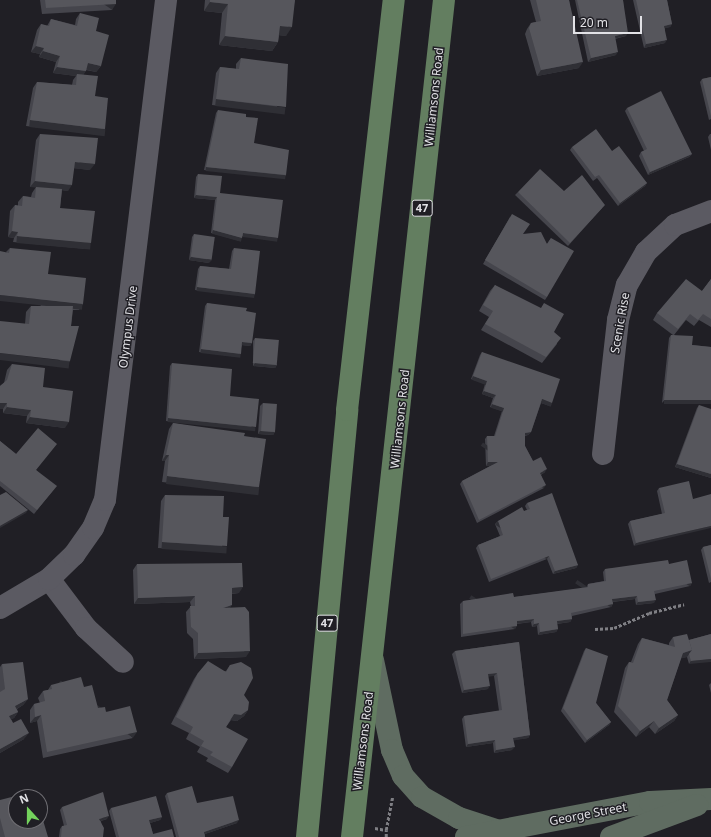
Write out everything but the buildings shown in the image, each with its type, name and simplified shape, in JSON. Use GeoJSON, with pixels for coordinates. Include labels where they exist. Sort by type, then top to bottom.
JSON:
{"type":"FeatureCollection","features":[{"type":"Feature","properties":{"kind":"main road","name":"47"},"geometry":{"type":"LineString","coordinates":[[307,837],[347,410],[394,0]]}},
{"type":"Feature","properties":{"kind":"main road","name":"Williamsons Road"},"geometry":{"type":"LineString","coordinates":[[352,837],[444,0]]}},
{"type":"Feature","properties":{"kind":"main road"},"geometry":{"type":"LineString","coordinates":[[372,655],[392,750],[403,776],[422,797],[459,818],[495,830]]}},
{"type":"Feature","properties":{"kind":"main road","name":"George Street"},"geometry":{"type":"LineString","coordinates":[[466,837],[495,830],[650,802],[711,799]]}},
{"type":"Feature","properties":{"kind":"main road","name":"George Street"},"geometry":{"type":"LineString","coordinates":[[611,837],[711,799]]}},
{"type":"Feature","properties":{"kind":"street","name":"Olympus Drive"},"geometry":{"type":"LineString","coordinates":[[0,608],[49,579],[74,555],[93,528],[106,493],[166,0]]}},
{"type":"Feature","properties":{"kind":"street","name":"Scenic Rise"},"geometry":{"type":"LineString","coordinates":[[603,454],[618,320],[627,285],[646,252],[675,225],[711,211]]}},
{"type":"Feature","properties":{"kind":"street"},"geometry":{"type":"LineString","coordinates":[[49,579],[86,628],[123,662]]}},
{"type":"Feature","properties":{"kind":"path"},"geometry":{"type":"LineString","coordinates":[[595,629],[614,628],[649,613],[684,604]]}},
{"type":"Feature","properties":{"kind":"path"},"geometry":{"type":"LineString","coordinates":[[386,837],[393,792]]}},
{"type":"Feature","properties":{"kind":"path"},"geometry":{"type":"LineString","coordinates":[[375,828],[386,830]]}}]}
